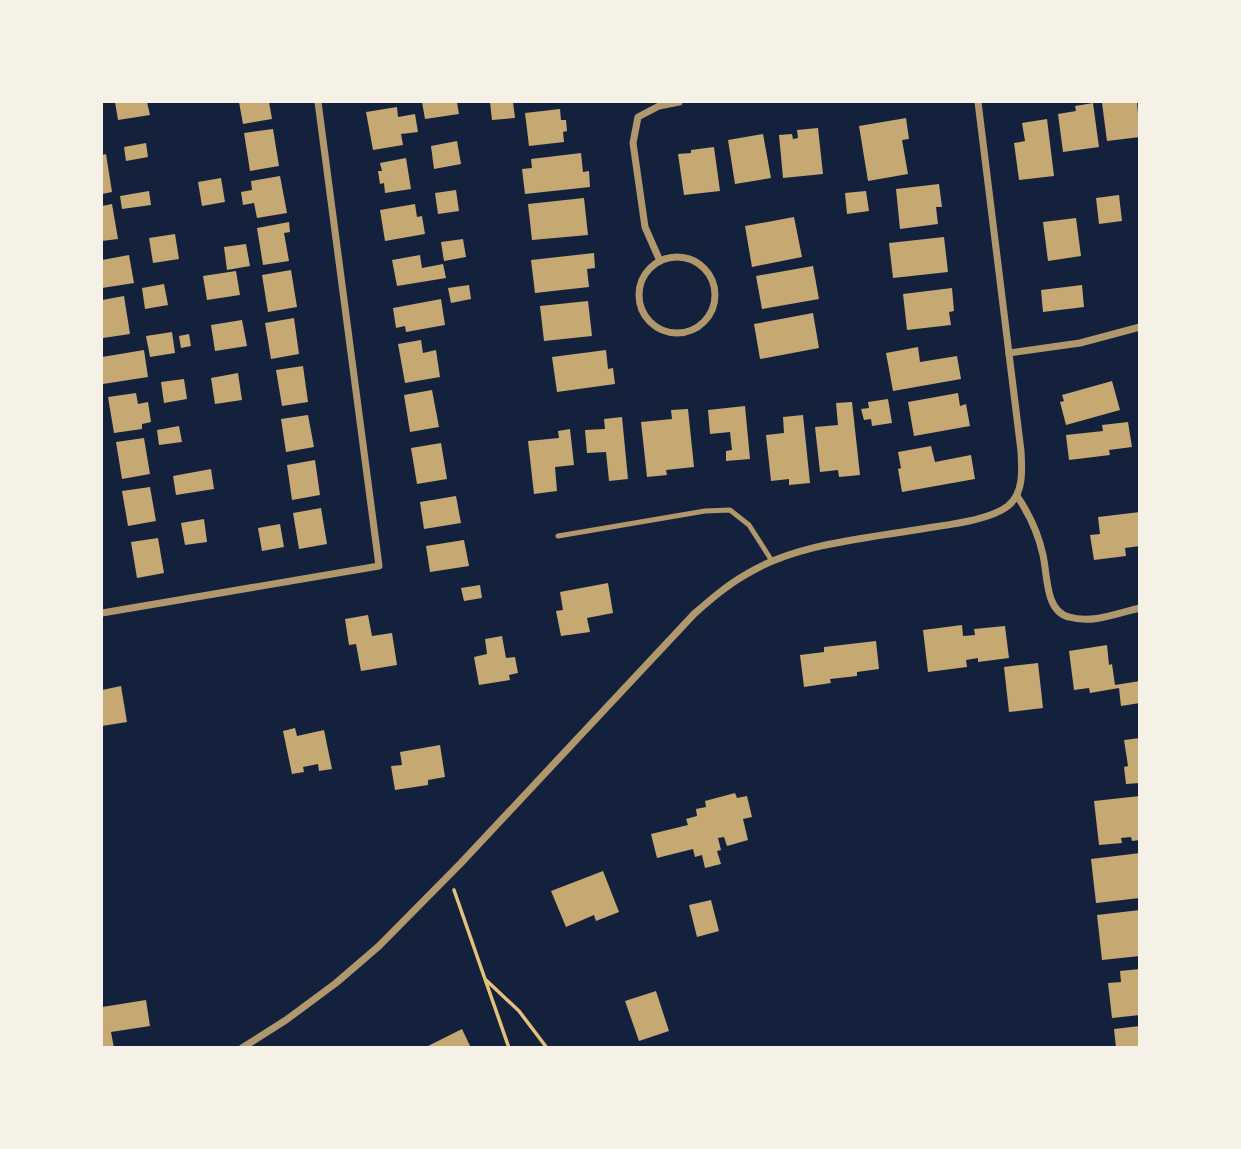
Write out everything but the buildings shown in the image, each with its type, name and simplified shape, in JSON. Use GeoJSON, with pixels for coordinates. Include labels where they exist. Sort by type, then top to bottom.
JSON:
{"type":"FeatureCollection","features":[{"type":"Feature","properties":{"kind":"street"},"geometry":{"type":"LineString","coordinates":[[102,612],[379,566],[318,102]]}},
{"type":"Feature","properties":{"kind":"street"},"geometry":{"type":"LineString","coordinates":[[660,261],[645,227],[633,143],[638,117],[659,106],[679,102]]}},
{"type":"Feature","properties":{"kind":"street"},"geometry":{"type":"LineString","coordinates":[[242,1048],[336,983],[379,946],[694,614],[729,585],[772,561],[799,552],[842,542],[985,518],[1009,505],[1017,496],[1022,476],[1021,451],[978,102]]}},
{"type":"Feature","properties":{"kind":"street"},"geometry":{"type":"LineString","coordinates":[[672,257],[685,258],[697,263],[713,282],[713,307],[707,319],[698,327],[673,334],[661,330],[643,314],[639,302],[642,278],[660,261],[672,257]]}},
{"type":"Feature","properties":{"kind":"street"},"geometry":{"type":"LineString","coordinates":[[1009,353],[1080,343],[1139,327]]}},
{"type":"Feature","properties":{"kind":"street"},"geometry":{"type":"LineString","coordinates":[[1017,496],[1029,513],[1036,530],[1051,599],[1058,611],[1068,617],[1084,619],[1139,608]]}},
{"type":"Feature","properties":{"kind":"lane"},"geometry":{"type":"LineString","coordinates":[[558,536],[705,511],[730,510],[750,525],[772,561]]}},
{"type":"Feature","properties":{"kind":"path"},"geometry":{"type":"LineString","coordinates":[[449,874],[509,1048]]}},
{"type":"Feature","properties":{"kind":"path"},"geometry":{"type":"LineString","coordinates":[[484,978],[519,1011],[547,1048]]}}]}
